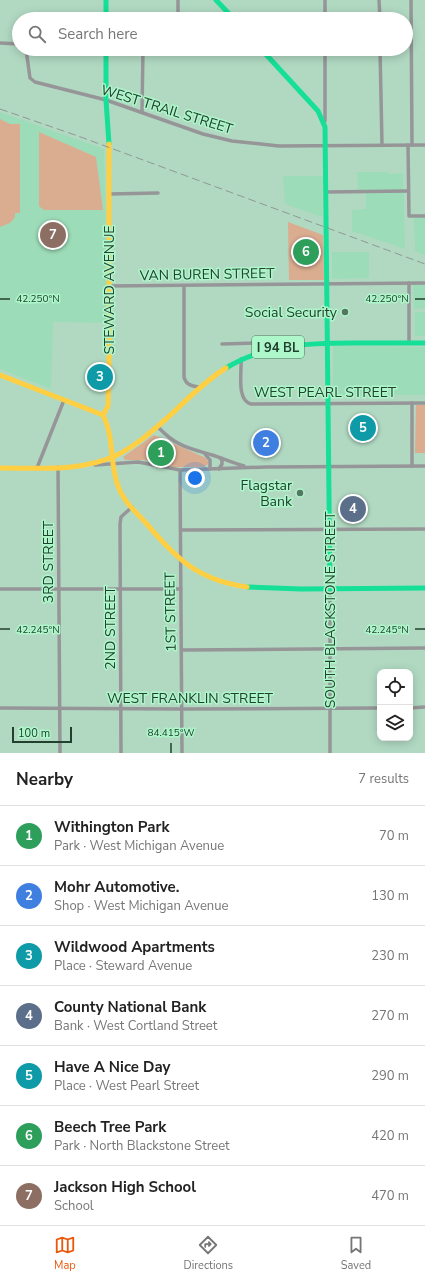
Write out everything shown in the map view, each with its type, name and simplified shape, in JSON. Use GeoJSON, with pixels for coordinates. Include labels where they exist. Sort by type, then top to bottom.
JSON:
{"type":"FeatureCollection","features":[{"type":"Feature","properties":{"kind":"main road"},"geometry":{"type":"LineString","coordinates":[[106,0],[106,12]]}},
{"type":"Feature","properties":{"kind":"main road"},"geometry":{"type":"LineString","coordinates":[[216,0],[227,12]]}},
{"type":"Feature","properties":{"kind":"main road","name":"STEWARD AVENUE"},"geometry":{"type":"LineString","coordinates":[[103,416],[109,403],[109,144],[106,100],[106,56]]}},
{"type":"Feature","properties":{"kind":"main road"},"geometry":{"type":"LineString","coordinates":[[267,56],[315,108],[325,124]]}},
{"type":"Feature","properties":{"kind":"main road","name":"SOUTH BLACKSTONE STREET"},"geometry":{"type":"LineString","coordinates":[[325,124],[330,589]]}},
{"type":"Feature","properties":{"kind":"main road","name":"I 94 BL"},"geometry":{"type":"LineString","coordinates":[[0,468],[64,467],[89,464],[113,457],[132,446],[158,427],[199,387],[220,372],[241,359],[262,351],[290,345],[328,343],[425,343]]}},
{"type":"Feature","properties":{"kind":"main road"},"geometry":{"type":"LineString","coordinates":[[0,375],[103,416],[108,425],[120,490],[165,547],[181,561],[200,573],[214,580],[230,585],[244,587],[330,589],[425,588]]}},
{"type":"Feature","properties":{"kind":"street"},"geometry":{"type":"LineString","coordinates":[[178,0],[178,12]]}},
{"type":"Feature","properties":{"kind":"street"},"geometry":{"type":"LineString","coordinates":[[325,0],[325,12]]}},
{"type":"Feature","properties":{"kind":"street"},"geometry":{"type":"LineString","coordinates":[[379,0],[380,12]]}},
{"type":"Feature","properties":{"kind":"street"},"geometry":{"type":"LineString","coordinates":[[411,0],[411,12]]}},
{"type":"Feature","properties":{"kind":"street"},"geometry":{"type":"LineString","coordinates":[[0,43],[12,44]]}},
{"type":"Feature","properties":{"kind":"street","name":"WEST TRAIL STREET"},"geometry":{"type":"LineString","coordinates":[[27,56],[29,75],[32,81],[106,100],[203,134],[232,141],[280,146],[425,145]]}},
{"type":"Feature","properties":{"kind":"street"},"geometry":{"type":"LineString","coordinates":[[142,112],[143,56]]}},
{"type":"Feature","properties":{"kind":"street"},"geometry":{"type":"LineString","coordinates":[[325,56],[325,124]]}},
{"type":"Feature","properties":{"kind":"street"},"geometry":{"type":"LineString","coordinates":[[380,56],[382,145]]}},
{"type":"Feature","properties":{"kind":"street"},"geometry":{"type":"LineString","coordinates":[[411,56],[408,216],[425,216]]}},
{"type":"Feature","properties":{"kind":"street"},"geometry":{"type":"LineString","coordinates":[[326,192],[408,192]]}},
{"type":"Feature","properties":{"kind":"street"},"geometry":{"type":"LineString","coordinates":[[109,194],[158,193]]}},
{"type":"Feature","properties":{"kind":"street"},"geometry":{"type":"LineString","coordinates":[[409,283],[409,343]]}},
{"type":"Feature","properties":{"kind":"street","name":"VAN BUREN STREET"},"geometry":{"type":"LineString","coordinates":[[109,286],[425,283]]}},
{"type":"Feature","properties":{"kind":"street"},"geometry":{"type":"LineString","coordinates":[[184,286],[184,377],[188,384],[199,387]]}},
{"type":"Feature","properties":{"kind":"street"},"geometry":{"type":"LineString","coordinates":[[222,344],[257,343],[262,351]]}},
{"type":"Feature","properties":{"kind":"street","name":"WEST PEARL STREET"},"geometry":{"type":"LineString","coordinates":[[241,359],[242,395],[243,399],[248,403],[425,403]]}},
{"type":"Feature","properties":{"kind":"street"},"geometry":{"type":"LineString","coordinates":[[37,468],[64,400]]}},
{"type":"Feature","properties":{"kind":"street"},"geometry":{"type":"LineString","coordinates":[[412,403],[412,466]]}},
{"type":"Feature","properties":{"kind":"street"},"geometry":{"type":"LineString","coordinates":[[158,427],[174,442],[204,454],[219,457],[249,467]]}},
{"type":"Feature","properties":{"kind":"street"},"geometry":{"type":"LineString","coordinates":[[204,454],[210,460],[210,469]]}},
{"type":"Feature","properties":{"kind":"street"},"geometry":{"type":"LineString","coordinates":[[219,457],[222,460],[219,469]]}},
{"type":"Feature","properties":{"kind":"street"},"geometry":{"type":"LineString","coordinates":[[89,464],[142,463],[180,470],[249,467],[425,466]]}},
{"type":"Feature","properties":{"kind":"street","name":"3RD STREET"},"geometry":{"type":"LineString","coordinates":[[58,467],[60,753]]}},
{"type":"Feature","properties":{"kind":"street","name":"1ST STREET"},"geometry":{"type":"LineString","coordinates":[[180,470],[183,710],[182,753]]}},
{"type":"Feature","properties":{"kind":"street","name":"2ND STREET"},"geometry":{"type":"LineString","coordinates":[[121,753],[120,521],[122,515],[132,507]]}},
{"type":"Feature","properties":{"kind":"street"},"geometry":{"type":"LineString","coordinates":[[181,530],[425,529]]}},
{"type":"Feature","properties":{"kind":"street"},"geometry":{"type":"LineString","coordinates":[[0,589],[181,589]]}},
{"type":"Feature","properties":{"kind":"street","name":"SOUTH BLACKSTONE STREET"},"geometry":{"type":"LineString","coordinates":[[330,589],[330,753]]}},
{"type":"Feature","properties":{"kind":"street"},"geometry":{"type":"LineString","coordinates":[[182,650],[425,648]]}},
{"type":"Feature","properties":{"kind":"street"},"geometry":{"type":"LineString","coordinates":[[413,708],[425,707]]}},
{"type":"Feature","properties":{"kind":"street","name":"WEST FRANKLIN STREET"},"geometry":{"type":"LineString","coordinates":[[0,708],[183,710],[377,708]]}},
{"type":"Feature","properties":{"kind":"shaded area"},"geometry":{"type":"Polygon","coordinates":[[[0,112],[104,149],[108,323],[53,322],[51,389],[0,369],[0,112]]]}},
{"type":"Feature","properties":{"kind":"shaded area"},"geometry":{"type":"Polygon","coordinates":[[[0,119],[10,124],[20,124],[20,213],[15,213],[15,217],[10,223],[0,227],[0,119]]]}},
{"type":"Feature","properties":{"kind":"shaded area"},"geometry":{"type":"Polygon","coordinates":[[[39,132],[96,157],[103,210],[44,210],[39,206],[39,132]]]}},
{"type":"Feature","properties":{"kind":"shaded area"},"geometry":{"type":"Polygon","coordinates":[[[357,172],[388,172],[389,174],[403,173],[405,249],[352,231],[352,210],[366,209],[366,193],[358,192],[357,172]]]}},
{"type":"Feature","properties":{"kind":"shaded area"},"geometry":{"type":"Polygon","coordinates":[[[283,176],[323,176],[322,217],[285,204],[283,176]]]}},
{"type":"Feature","properties":{"kind":"shaded area"},"geometry":{"type":"Polygon","coordinates":[[[414,218],[425,218],[425,255],[415,251],[414,218]]]}},
{"type":"Feature","properties":{"kind":"shaded area"},"geometry":{"type":"Polygon","coordinates":[[[288,222],[323,235],[324,280],[289,280],[288,222]]]}},
{"type":"Feature","properties":{"kind":"shaded area"},"geometry":{"type":"Polygon","coordinates":[[[332,252],[369,252],[369,278],[332,279],[332,252]]]}},
{"type":"Feature","properties":{"kind":"shaded area"},"geometry":{"type":"Polygon","coordinates":[[[413,282],[425,282],[425,308],[414,309],[413,282]]]}},
{"type":"Feature","properties":{"kind":"shaded area"},"geometry":{"type":"Polygon","coordinates":[[[415,312],[425,312],[425,336],[415,336],[415,312]]]}},
{"type":"Feature","properties":{"kind":"shaded area"},"geometry":{"type":"Polygon","coordinates":[[[333,346],[425,347],[425,395],[333,395],[333,346]]]}},
{"type":"Feature","properties":{"kind":"shaded area"},"geometry":{"type":"Polygon","coordinates":[[[416,405],[425,405],[425,453],[415,453],[416,405]]]}},
{"type":"Feature","properties":{"kind":"shaded area"},"geometry":{"type":"Polygon","coordinates":[[[154,435],[206,458],[208,464],[204,467],[174,467],[144,460],[125,460],[123,457],[154,435]]]}},
{"type":"Feature","properties":{"kind":"railway"},"geometry":{"type":"LineString","coordinates":[[0,109],[78,136],[425,264]]}},
{"type":"Feature","properties":{"kind":"traffic: fast"},"geometry":{"type":"LineString","coordinates":[[106,0],[106,12]]}},
{"type":"Feature","properties":{"kind":"traffic: fast"},"geometry":{"type":"LineString","coordinates":[[216,0],[227,12]]}},
{"type":"Feature","properties":{"kind":"traffic: fast"},"geometry":{"type":"LineString","coordinates":[[106,56],[106,100],[109,144]]}},
{"type":"Feature","properties":{"kind":"traffic: fast"},"geometry":{"type":"LineString","coordinates":[[267,56],[318,111],[325,127],[330,589]]}},
{"type":"Feature","properties":{"kind":"traffic: fast"},"geometry":{"type":"LineString","coordinates":[[226,368],[256,354],[288,346],[337,343],[425,343]]}},
{"type":"Feature","properties":{"kind":"traffic: fast"},"geometry":{"type":"LineString","coordinates":[[247,587],[301,589],[425,588]]}},
{"type":"Feature","properties":{"kind":"traffic: slow"},"geometry":{"type":"LineString","coordinates":[[103,415],[108,406],[109,364],[109,144]]}},
{"type":"Feature","properties":{"kind":"traffic: slow"},"geometry":{"type":"LineString","coordinates":[[0,468],[74,467],[117,455],[130,448],[148,434],[202,386],[226,368]]}},
{"type":"Feature","properties":{"kind":"traffic: slow"},"geometry":{"type":"LineString","coordinates":[[0,375],[103,415]]}},
{"type":"Feature","properties":{"kind":"traffic: slow"},"geometry":{"type":"LineString","coordinates":[[103,415],[107,424],[111,442],[115,477],[120,491],[130,506],[167,547],[189,566],[214,579],[247,587]]}},
{"type":"Feature","properties":{"kind":"place","name":"Jackson High School"},"geometry":{"type":"Point","coordinates":[53,235]}},
{"type":"Feature","properties":{"kind":"place","name":"Beech Tree Park"},"geometry":{"type":"Point","coordinates":[306,252]}},
{"type":"Feature","properties":{"kind":"place","name":"Social Security"},"geometry":{"type":"Point","coordinates":[345,312]}},
{"type":"Feature","properties":{"kind":"place","name":"Wildwood Apartments"},"geometry":{"type":"Point","coordinates":[100,377]}},
{"type":"Feature","properties":{"kind":"place","name":"Have A Nice Day"},"geometry":{"type":"Point","coordinates":[363,428]}},
{"type":"Feature","properties":{"kind":"place","name":"Mohr Automotive."},"geometry":{"type":"Point","coordinates":[266,443]}},
{"type":"Feature","properties":{"kind":"place","name":"Withington Park"},"geometry":{"type":"Point","coordinates":[161,453]}},
{"type":"Feature","properties":{"kind":"place","name":"Flagstar Bank"},"geometry":{"type":"Point","coordinates":[300,493]}},
{"type":"Feature","properties":{"kind":"place","name":"County National Bank"},"geometry":{"type":"Point","coordinates":[353,509]}}]}
